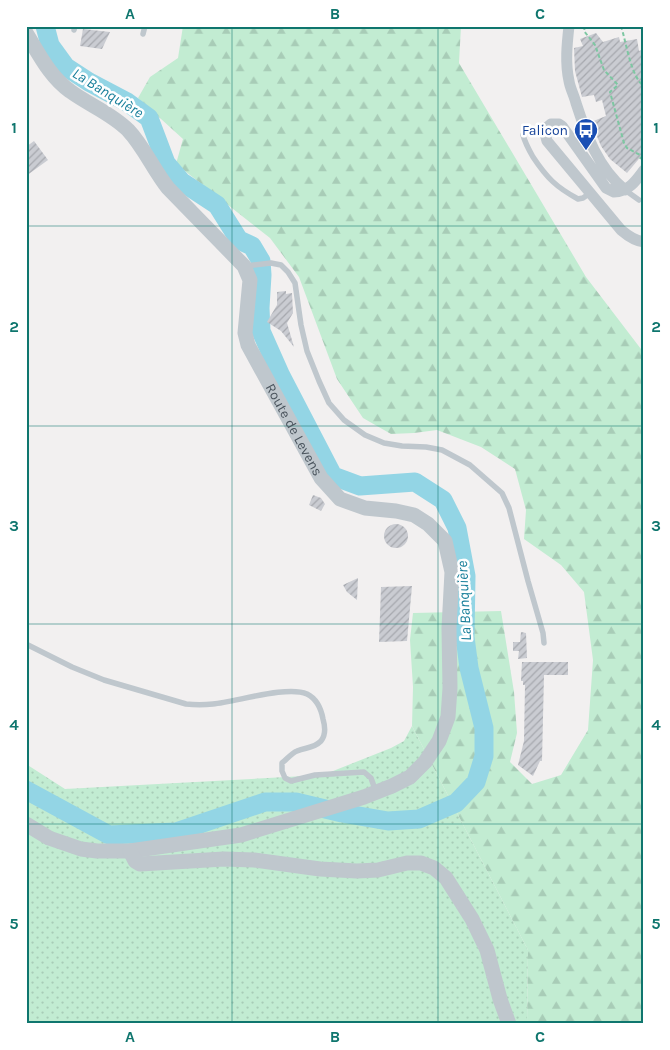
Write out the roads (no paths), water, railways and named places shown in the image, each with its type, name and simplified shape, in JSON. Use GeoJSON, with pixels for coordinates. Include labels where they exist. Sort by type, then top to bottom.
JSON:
{"type":"FeatureCollection","features":[{"type":"Feature","properties":{"kind":"street"},"geometry":{"type":"LineString","coordinates":[[569,26],[566,52],[569,80],[581,118],[594,151],[616,182],[625,190]]}},
{"type":"Feature","properties":{"kind":"street"},"geometry":{"type":"LineString","coordinates":[[26,33],[48,70],[58,82],[114,118],[128,130],[168,188],[248,266]]}},
{"type":"Feature","properties":{"kind":"street"},"geometry":{"type":"LineString","coordinates":[[644,170],[625,190],[614,192],[606,188],[562,126],[551,124],[544,130],[547,141],[621,230],[639,242],[644,242]]}},
{"type":"Feature","properties":{"kind":"street","name":"Route de Levens"},"geometry":{"type":"LineString","coordinates":[[26,824],[49,838],[81,849],[96,851],[130,851],[241,835],[392,786],[410,777],[425,762],[439,741],[448,717],[450,688],[449,628],[452,572],[445,541],[428,524],[414,515],[364,508],[340,499],[321,478],[248,345],[245,333],[250,280],[248,266]]}},
{"type":"Feature","properties":{"kind":"street"},"geometry":{"type":"LineString","coordinates":[[130,851],[135,861],[143,864],[224,859],[254,860],[320,869],[357,871],[378,870],[407,863],[421,863],[434,868],[446,878],[472,919],[488,950],[500,999],[509,1024]]}},
{"type":"Feature","properties":{"kind":"lane"},"geometry":{"type":"LineString","coordinates":[[143,34],[145,26]]}},
{"type":"Feature","properties":{"kind":"lane"},"geometry":{"type":"LineString","coordinates":[[523,136],[543,172],[553,183],[578,199],[590,194]]}},
{"type":"Feature","properties":{"kind":"lane"},"geometry":{"type":"LineString","coordinates":[[625,190],[639,200]]}},
{"type":"Feature","properties":{"kind":"lane"},"geometry":{"type":"LineString","coordinates":[[248,266],[271,263],[281,265],[295,283],[300,325],[307,351],[329,403],[344,420],[365,435],[384,443],[442,450],[470,465],[502,493],[509,508],[543,633],[544,644]]}},
{"type":"Feature","properties":{"kind":"lane"},"geometry":{"type":"LineString","coordinates":[[26,644],[72,667],[104,680],[186,704],[213,704],[291,691],[308,695],[316,701],[321,710],[324,737],[310,748],[297,751],[282,763],[282,771],[285,778],[291,781],[315,775],[364,772],[371,778],[370,794]]}},
{"type":"Feature","properties":{"kind":"waterway","name":"La Banquière"},"geometry":{"type":"LineString","coordinates":[[26,790],[109,835],[176,832],[265,802],[296,802],[388,821],[419,819],[456,803],[476,782],[484,756],[484,728],[469,668],[465,637],[466,576],[457,528],[443,500],[415,482],[360,486],[333,476],[281,376],[261,331],[261,261],[252,246],[239,240],[217,205],[182,182],[166,163],[149,118],[127,102],[89,82],[66,67],[50,45],[45,26]]}},
{"type":"Feature","properties":{"kind":"place","name":"Falicon"},"geometry":{"type":"Point","coordinates":[586,151]}}]}
